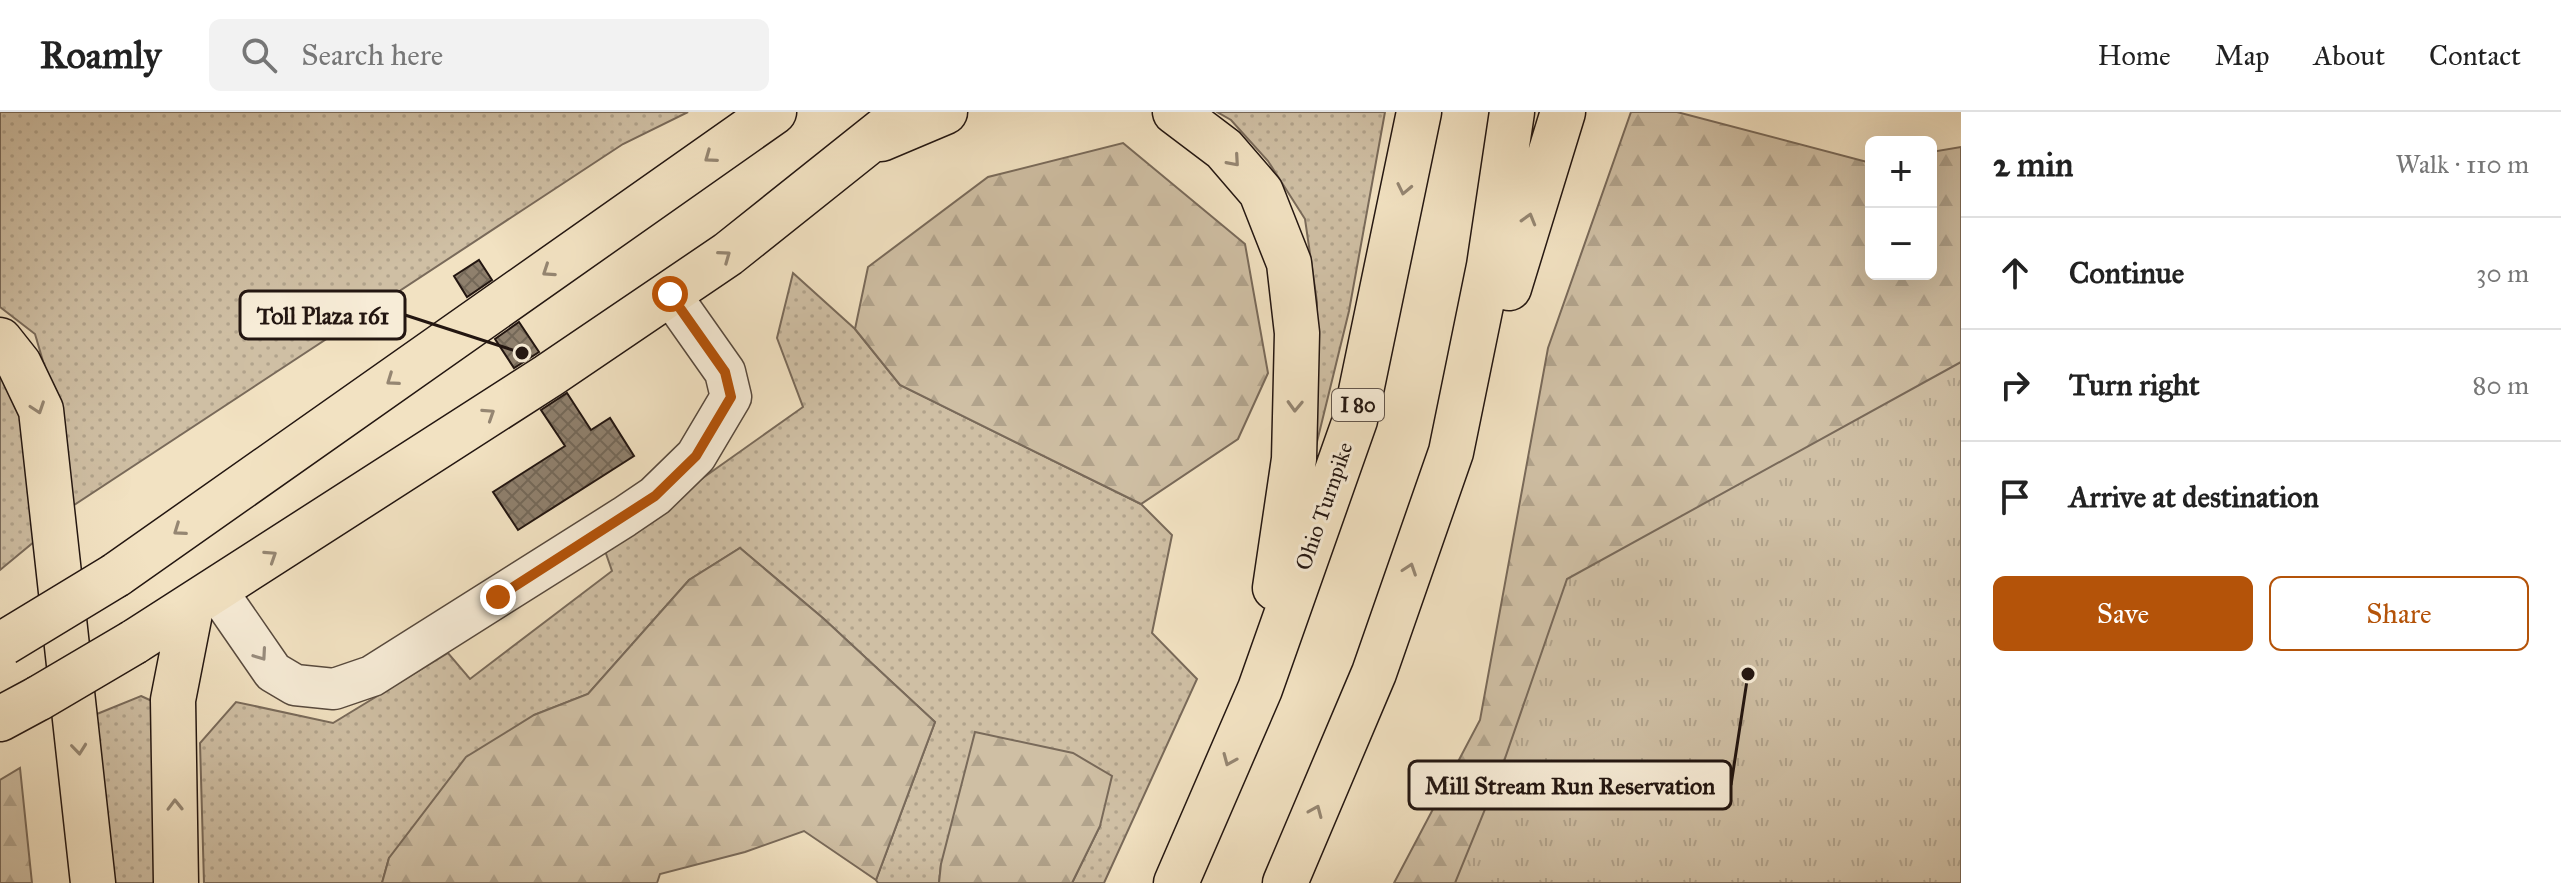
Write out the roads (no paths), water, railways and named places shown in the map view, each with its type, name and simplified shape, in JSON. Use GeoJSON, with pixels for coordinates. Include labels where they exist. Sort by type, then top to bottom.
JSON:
{"type":"FeatureCollection","features":[{"type":"Feature","properties":{"kind":"highway"},"geometry":{"type":"LineString","coordinates":[[1,644],[116,575],[774,112]]}},
{"type":"Feature","properties":{"kind":"highway"},"geometry":{"type":"LineString","coordinates":[[0,719],[204,599],[548,376],[728,254],[906,112]]}},
{"type":"Feature","properties":{"kind":"highway"},"geometry":{"type":"LineString","coordinates":[[868,144],[945,112]]}},
{"type":"Feature","properties":{"kind":"highway"},"geometry":{"type":"LineString","coordinates":[[1175,112],[1224,149],[1261,192],[1289,263],[1297,333],[1294,459],[1260,689]]}},
{"type":"Feature","properties":{"kind":"highway","name":"Ohio Turnpike"},"geometry":{"type":"LineString","coordinates":[[1176,883],[1260,689],[1355,420],[1419,112]]}},
{"type":"Feature","properties":{"kind":"highway"},"geometry":{"type":"LineString","coordinates":[[1285,883],[1374,673],[1451,452],[1489,266],[1512,112]]}},
{"type":"Feature","properties":{"kind":"highway"},"geometry":{"type":"LineString","coordinates":[[1451,452],[1468,419],[1484,376],[1563,112]]}},
{"type":"Feature","properties":{"kind":"highway"},"geometry":{"type":"LineString","coordinates":[[0,340],[19,364],[41,410],[93,883]]}},
{"type":"Feature","properties":{"kind":"highway"},"geometry":{"type":"LineString","coordinates":[[176,883],[173,700],[204,599]]}},
{"type":"Feature","properties":{"kind":"lane"},"geometry":{"type":"LineString","coordinates":[[204,599],[273,672],[295,685],[334,689],[372,676],[624,517],[655,496],[696,456],[731,397],[725,372],[670,294]]}},
{"type":"Feature","properties":{"kind":"place","name":"Toll Plaza 161"},"geometry":{"type":"Point","coordinates":[522,353]}},
{"type":"Feature","properties":{"kind":"place","name":"Mill Stream Run Reservation"},"geometry":{"type":"Point","coordinates":[1748,674]}}]}
